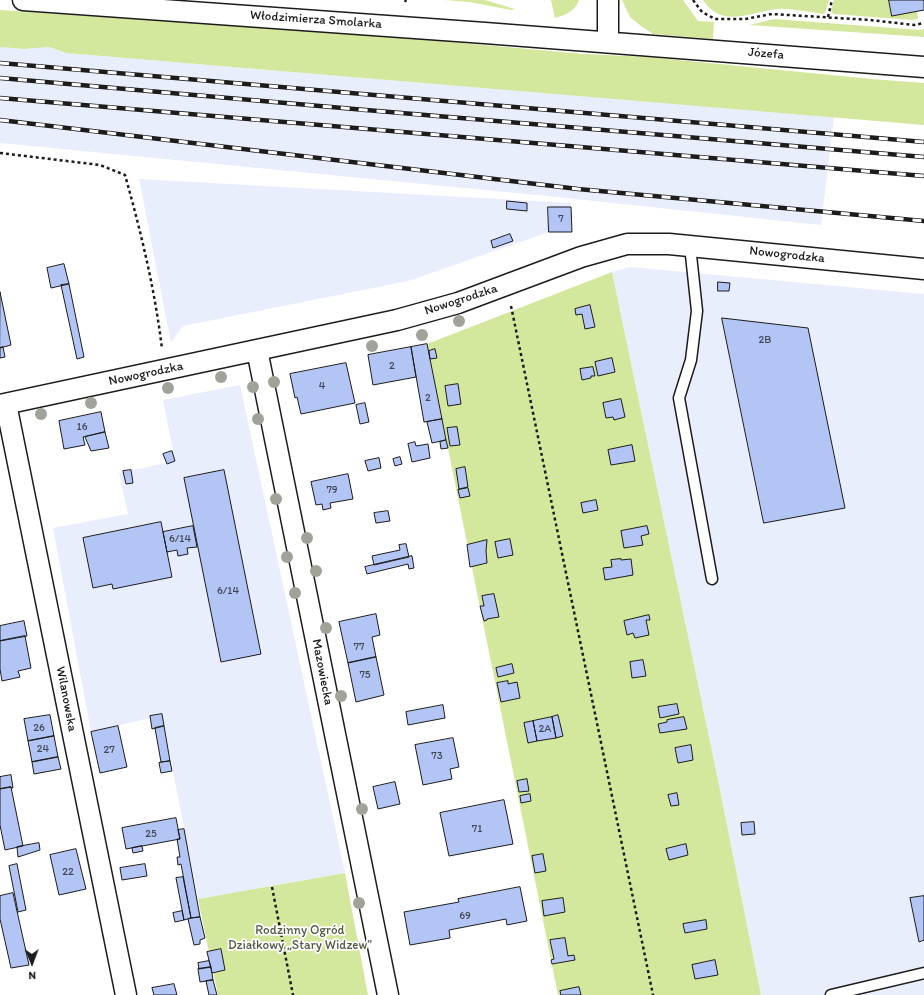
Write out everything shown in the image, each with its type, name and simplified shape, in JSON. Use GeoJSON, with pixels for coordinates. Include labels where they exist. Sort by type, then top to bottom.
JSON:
{"type":"FeatureCollection","features":[{"type":"Feature","properties":{"kind":"street","name":"Włodzimierza Smolarka"},"geometry":{"type":"LineString","coordinates":[[23,0],[608,42]]}},
{"type":"Feature","properties":{"kind":"street"},"geometry":{"type":"LineString","coordinates":[[608,0],[608,42]]}},
{"type":"Feature","properties":{"kind":"street","name":"Józefa"},"geometry":{"type":"LineString","coordinates":[[608,42],[924,67]]}},
{"type":"Feature","properties":{"kind":"street","name":"Nowogrodzka"},"geometry":{"type":"LineString","coordinates":[[3,404],[398,320],[458,303],[580,257],[627,244],[669,244],[924,269]]}},
{"type":"Feature","properties":{"kind":"street","name":"Mazowiecka"},"geometry":{"type":"LineString","coordinates":[[257,350],[388,995]]}},
{"type":"Feature","properties":{"kind":"street","name":"Wilanowska"},"geometry":{"type":"LineString","coordinates":[[3,404],[126,995]]}},
{"type":"Feature","properties":{"kind":"lane"},"geometry":{"type":"LineString","coordinates":[[690,246],[696,311],[691,360],[679,398],[712,579]]}},
{"type":"Feature","properties":{"kind":"lane"},"geometry":{"type":"LineString","coordinates":[[831,995],[924,973]]}},
{"type":"Feature","properties":{"kind":"path"},"geometry":{"type":"LineString","coordinates":[[693,0],[702,12],[714,19],[745,19],[772,14],[870,20],[914,25],[924,23]]}},
{"type":"Feature","properties":{"kind":"path"},"geometry":{"type":"LineString","coordinates":[[828,17],[832,0]]}},
{"type":"Feature","properties":{"kind":"path"},"geometry":{"type":"LineString","coordinates":[[0,153],[100,165],[125,175],[137,217],[158,320],[166,369]]}},
{"type":"Feature","properties":{"kind":"path"},"geometry":{"type":"LineString","coordinates":[[512,311],[653,995]]}},
{"type":"Feature","properties":{"kind":"path"},"geometry":{"type":"LineString","coordinates":[[272,887],[293,995]]}},
{"type":"Feature","properties":{"kind":"shaded area"},"geometry":{"type":"Polygon","coordinates":[[[0,47],[24,49],[49,47],[66,53],[834,117],[821,225],[547,196],[0,143],[0,47]]]}},
{"type":"Feature","properties":{"kind":"shaded area"},"geometry":{"type":"Polygon","coordinates":[[[139,179],[571,203],[572,232],[549,232],[408,281],[183,326],[171,343],[139,179]]]}},
{"type":"Feature","properties":{"kind":"shaded area"},"geometry":{"type":"Polygon","coordinates":[[[630,267],[924,294],[924,995],[761,995],[718,780],[612,272],[630,267]]]}},
{"type":"Feature","properties":{"kind":"shaded area"},"geometry":{"type":"Polygon","coordinates":[[[240,385],[345,873],[198,899],[162,715],[91,732],[53,528],[128,514],[119,473],[175,461],[163,400],[240,385]]]}},
{"type":"Feature","properties":{"kind":"green space"},"geometry":{"type":"Polygon","coordinates":[[[444,0],[485,0],[515,9],[511,10],[469,2],[444,0]]]}},
{"type":"Feature","properties":{"kind":"green space"},"geometry":{"type":"Polygon","coordinates":[[[551,0],[579,0],[570,12],[555,18],[551,0]]]}},
{"type":"Feature","properties":{"kind":"green space"},"geometry":{"type":"Polygon","coordinates":[[[622,0],[683,0],[698,21],[714,22],[713,39],[653,34],[630,17],[622,0]]]}},
{"type":"Feature","properties":{"kind":"green space"},"geometry":{"type":"Polygon","coordinates":[[[703,0],[829,0],[825,13],[823,14],[799,10],[777,9],[747,15],[728,16],[719,14],[711,9],[703,0]]]}},
{"type":"Feature","properties":{"kind":"green space"},"geometry":{"type":"Polygon","coordinates":[[[834,0],[889,0],[917,11],[918,19],[912,20],[833,14],[831,10],[834,0]]]}},
{"type":"Feature","properties":{"kind":"green space"},"geometry":{"type":"Polygon","coordinates":[[[0,10],[385,36],[584,54],[648,57],[924,83],[924,125],[66,53],[49,47],[24,49],[0,47],[0,10]]]}},
{"type":"Feature","properties":{"kind":"green space"},"geometry":{"type":"Polygon","coordinates":[[[774,19],[920,30],[924,29],[924,37],[749,25],[774,19]]]}},
{"type":"Feature","properties":{"kind":"green space"},"geometry":{"type":"Polygon","coordinates":[[[612,272],[718,780],[761,995],[558,995],[427,344],[612,272]]]}},
{"type":"Feature","properties":{"kind":"green space","name":"Rodzinny Ogród Działkowy „Stary Widzew”"},"geometry":{"type":"Polygon","coordinates":[[[345,873],[368,995],[218,995],[198,899],[345,873]]]}},
{"type":"Feature","properties":{"kind":"building"},"geometry":{"type":"Polygon","coordinates":[[[889,0],[924,0],[924,10],[892,16],[889,0]]]}},
{"type":"Feature","properties":{"kind":"building"},"geometry":{"type":"Polygon","coordinates":[[[507,201],[527,203],[527,211],[507,209],[507,201]]]}},
{"type":"Feature","properties":{"kind":"building"},"geometry":{"type":"Polygon","coordinates":[[[548,207],[571,207],[572,232],[549,232],[548,207]]]}},
{"type":"Feature","properties":{"kind":"building"},"geometry":{"type":"Polygon","coordinates":[[[510,234],[513,241],[493,248],[491,241],[510,234]]]}},
{"type":"Feature","properties":{"kind":"building"},"geometry":{"type":"Polygon","coordinates":[[[64,264],[69,284],[51,288],[47,268],[64,264]]]}},
{"type":"Feature","properties":{"kind":"building"},"geometry":{"type":"Polygon","coordinates":[[[718,282],[730,283],[729,291],[718,291],[718,282]]]}},
{"type":"Feature","properties":{"kind":"building"},"geometry":{"type":"Polygon","coordinates":[[[69,284],[84,357],[77,359],[61,285],[69,284]]]}},
{"type":"Feature","properties":{"kind":"building"},"geometry":{"type":"Polygon","coordinates":[[[0,292],[11,345],[0,348],[0,292]]]}},
{"type":"Feature","properties":{"kind":"building"},"geometry":{"type":"Polygon","coordinates":[[[590,305],[595,327],[585,329],[582,314],[576,315],[575,309],[590,305]]]}},
{"type":"Feature","properties":{"kind":"building"},"geometry":{"type":"Polygon","coordinates":[[[722,318],[808,328],[845,508],[764,523],[722,318]]]}},
{"type":"Feature","properties":{"kind":"building"},"geometry":{"type":"Polygon","coordinates":[[[427,344],[442,419],[424,422],[411,347],[427,344]]]}},
{"type":"Feature","properties":{"kind":"building"},"geometry":{"type":"Polygon","coordinates":[[[3,347],[5,357],[0,358],[0,348],[3,347]]]}},
{"type":"Feature","properties":{"kind":"building"},"geometry":{"type":"Polygon","coordinates":[[[411,347],[416,377],[373,385],[368,355],[411,347]]]}},
{"type":"Feature","properties":{"kind":"building"},"geometry":{"type":"Polygon","coordinates":[[[435,349],[437,358],[430,359],[429,351],[435,349]]]}},
{"type":"Feature","properties":{"kind":"building"},"geometry":{"type":"Polygon","coordinates":[[[612,358],[615,372],[598,376],[595,362],[612,358]]]}},
{"type":"Feature","properties":{"kind":"building"},"geometry":{"type":"Polygon","coordinates":[[[346,363],[355,403],[301,414],[297,397],[295,398],[290,374],[346,363]]]}},
{"type":"Feature","properties":{"kind":"building"},"geometry":{"type":"Polygon","coordinates":[[[593,367],[595,376],[582,380],[580,369],[593,367]]]}},
{"type":"Feature","properties":{"kind":"building"},"geometry":{"type":"Polygon","coordinates":[[[458,384],[461,404],[448,406],[445,386],[458,384]]]}},
{"type":"Feature","properties":{"kind":"building"},"geometry":{"type":"Polygon","coordinates":[[[621,399],[625,417],[614,420],[613,417],[606,418],[603,403],[621,399]]]}},
{"type":"Feature","properties":{"kind":"building"},"geometry":{"type":"Polygon","coordinates":[[[365,403],[369,422],[360,424],[356,405],[365,403]]]}},
{"type":"Feature","properties":{"kind":"building"},"geometry":{"type":"Polygon","coordinates":[[[101,412],[105,432],[83,437],[85,445],[64,449],[59,421],[101,412]]]}},
{"type":"Feature","properties":{"kind":"building"},"geometry":{"type":"Polygon","coordinates":[[[442,419],[446,440],[432,443],[427,422],[442,419]]]}},
{"type":"Feature","properties":{"kind":"building"},"geometry":{"type":"Polygon","coordinates":[[[457,427],[460,445],[450,446],[447,428],[457,427]]]}},
{"type":"Feature","properties":{"kind":"building"},"geometry":{"type":"Polygon","coordinates":[[[105,432],[109,448],[91,451],[85,437],[105,432]]]}},
{"type":"Feature","properties":{"kind":"building"},"geometry":{"type":"Polygon","coordinates":[[[446,440],[448,448],[441,449],[440,442],[446,440]]]}},
{"type":"Feature","properties":{"kind":"building"},"geometry":{"type":"Polygon","coordinates":[[[415,442],[416,446],[428,444],[430,458],[412,462],[408,444],[415,442]]]}},
{"type":"Feature","properties":{"kind":"building"},"geometry":{"type":"Polygon","coordinates":[[[632,445],[635,461],[611,465],[608,450],[632,445]]]}},
{"type":"Feature","properties":{"kind":"building"},"geometry":{"type":"Polygon","coordinates":[[[172,451],[175,461],[167,464],[163,454],[172,451]]]}},
{"type":"Feature","properties":{"kind":"building"},"geometry":{"type":"Polygon","coordinates":[[[400,457],[402,464],[395,466],[393,459],[400,457]]]}},
{"type":"Feature","properties":{"kind":"building"},"geometry":{"type":"Polygon","coordinates":[[[379,458],[381,468],[368,471],[365,461],[379,458]]]}},
{"type":"Feature","properties":{"kind":"building"},"geometry":{"type":"Polygon","coordinates":[[[465,467],[468,487],[459,489],[456,469],[465,467]]]}},
{"type":"Feature","properties":{"kind":"building"},"geometry":{"type":"Polygon","coordinates":[[[131,470],[133,483],[126,484],[123,471],[131,470]]]}},
{"type":"Feature","properties":{"kind":"building"},"geometry":{"type":"Polygon","coordinates":[[[224,470],[261,654],[221,662],[184,478],[224,470]]]}},
{"type":"Feature","properties":{"kind":"building"},"geometry":{"type":"Polygon","coordinates":[[[348,474],[353,499],[330,503],[331,508],[323,510],[322,504],[316,505],[311,482],[348,474]]]}},
{"type":"Feature","properties":{"kind":"building"},"geometry":{"type":"Polygon","coordinates":[[[468,488],[470,496],[460,498],[458,490],[468,488]]]}},
{"type":"Feature","properties":{"kind":"building"},"geometry":{"type":"Polygon","coordinates":[[[596,500],[598,510],[583,513],[581,503],[596,500]]]}},
{"type":"Feature","properties":{"kind":"building"},"geometry":{"type":"Polygon","coordinates":[[[388,511],[390,521],[376,523],[374,513],[388,511]]]}},
{"type":"Feature","properties":{"kind":"building"},"geometry":{"type":"Polygon","coordinates":[[[161,522],[172,577],[113,589],[112,584],[93,588],[83,538],[161,522]]]}},
{"type":"Feature","properties":{"kind":"building"},"geometry":{"type":"Polygon","coordinates":[[[193,526],[197,547],[187,548],[188,554],[178,556],[177,550],[167,552],[163,532],[193,526]]]}},
{"type":"Feature","properties":{"kind":"building"},"geometry":{"type":"Polygon","coordinates":[[[647,526],[649,534],[641,536],[643,545],[624,548],[621,531],[647,526]]]}},
{"type":"Feature","properties":{"kind":"building"},"geometry":{"type":"Polygon","coordinates":[[[510,539],[513,555],[498,558],[495,542],[510,539]]]}},
{"type":"Feature","properties":{"kind":"building"},"geometry":{"type":"Polygon","coordinates":[[[487,540],[487,563],[470,567],[467,545],[487,540]]]}},
{"type":"Feature","properties":{"kind":"building"},"geometry":{"type":"Polygon","coordinates":[[[406,544],[409,557],[374,565],[372,556],[400,550],[399,545],[406,544]]]}},
{"type":"Feature","properties":{"kind":"building"},"geometry":{"type":"Polygon","coordinates":[[[412,556],[414,568],[409,569],[408,564],[367,574],[365,567],[412,556]]]}},
{"type":"Feature","properties":{"kind":"building"},"geometry":{"type":"Polygon","coordinates":[[[631,559],[633,575],[605,580],[603,568],[612,567],[611,560],[631,559]]]}},
{"type":"Feature","properties":{"kind":"building"},"geometry":{"type":"Polygon","coordinates":[[[494,594],[499,617],[484,621],[480,606],[484,606],[482,596],[494,594]]]}},
{"type":"Feature","properties":{"kind":"building"},"geometry":{"type":"Polygon","coordinates":[[[376,614],[380,635],[372,637],[376,657],[348,663],[339,622],[376,614]]]}},
{"type":"Feature","properties":{"kind":"building"},"geometry":{"type":"Polygon","coordinates":[[[649,615],[650,620],[646,620],[649,635],[635,638],[633,633],[627,635],[624,621],[649,615]]]}},
{"type":"Feature","properties":{"kind":"building"},"geometry":{"type":"Polygon","coordinates":[[[24,621],[27,636],[0,641],[0,626],[24,621]]]}},
{"type":"Feature","properties":{"kind":"building"},"geometry":{"type":"Polygon","coordinates":[[[25,636],[31,668],[18,671],[20,677],[2,681],[0,669],[0,641],[25,636]]]}},
{"type":"Feature","properties":{"kind":"building"},"geometry":{"type":"Polygon","coordinates":[[[376,657],[384,695],[356,702],[348,663],[376,657]]]}},
{"type":"Feature","properties":{"kind":"building"},"geometry":{"type":"Polygon","coordinates":[[[643,660],[646,676],[632,678],[630,662],[643,660]]]}},
{"type":"Feature","properties":{"kind":"building"},"geometry":{"type":"Polygon","coordinates":[[[512,664],[514,673],[498,677],[496,668],[512,664]]]}},
{"type":"Feature","properties":{"kind":"building"},"geometry":{"type":"Polygon","coordinates":[[[508,681],[508,684],[517,682],[520,698],[501,702],[497,683],[508,681]]]}},
{"type":"Feature","properties":{"kind":"building"},"geometry":{"type":"Polygon","coordinates":[[[677,704],[679,714],[660,718],[658,707],[677,704]]]}},
{"type":"Feature","properties":{"kind":"building"},"geometry":{"type":"Polygon","coordinates":[[[443,705],[445,718],[408,725],[406,712],[443,705]]]}},
{"type":"Feature","properties":{"kind":"building"},"geometry":{"type":"Polygon","coordinates":[[[162,714],[164,726],[152,729],[150,716],[162,714]]]}},
{"type":"Feature","properties":{"kind":"building"},"geometry":{"type":"Polygon","coordinates":[[[50,715],[54,736],[28,741],[24,719],[50,715]]]}},
{"type":"Feature","properties":{"kind":"building"},"geometry":{"type":"Polygon","coordinates":[[[558,715],[563,736],[556,738],[552,717],[558,715]]]}},
{"type":"Feature","properties":{"kind":"building"},"geometry":{"type":"Polygon","coordinates":[[[552,717],[556,738],[537,741],[533,721],[552,717]]]}},
{"type":"Feature","properties":{"kind":"building"},"geometry":{"type":"Polygon","coordinates":[[[684,717],[687,729],[660,733],[658,724],[667,722],[667,720],[684,717]]]}},
{"type":"Feature","properties":{"kind":"building"},"geometry":{"type":"Polygon","coordinates":[[[533,721],[537,741],[528,743],[524,723],[533,721]]]}},
{"type":"Feature","properties":{"kind":"building"},"geometry":{"type":"Polygon","coordinates":[[[118,726],[127,767],[100,773],[91,732],[118,726]]]}},
{"type":"Feature","properties":{"kind":"building"},"geometry":{"type":"Polygon","coordinates":[[[164,726],[170,761],[161,762],[155,728],[164,726]]]}},
{"type":"Feature","properties":{"kind":"building"},"geometry":{"type":"Polygon","coordinates":[[[54,736],[58,757],[32,762],[28,741],[54,736]]]}},
{"type":"Feature","properties":{"kind":"building"},"geometry":{"type":"Polygon","coordinates":[[[453,738],[459,767],[450,769],[452,779],[423,785],[415,745],[453,738]]]}},
{"type":"Feature","properties":{"kind":"building"},"geometry":{"type":"Polygon","coordinates":[[[691,745],[693,760],[678,763],[675,748],[691,745]]]}},
{"type":"Feature","properties":{"kind":"building"},"geometry":{"type":"Polygon","coordinates":[[[58,757],[61,769],[34,774],[32,762],[58,757]]]}},
{"type":"Feature","properties":{"kind":"building"},"geometry":{"type":"Polygon","coordinates":[[[170,761],[172,771],[161,773],[159,763],[170,761]]]}},
{"type":"Feature","properties":{"kind":"building"},"geometry":{"type":"Polygon","coordinates":[[[11,775],[13,788],[0,789],[0,777],[11,775]]]}},
{"type":"Feature","properties":{"kind":"building"},"geometry":{"type":"Polygon","coordinates":[[[527,779],[529,791],[519,792],[517,781],[527,779]]]}},
{"type":"Feature","properties":{"kind":"building"},"geometry":{"type":"Polygon","coordinates":[[[395,782],[400,804],[378,809],[373,787],[395,782]]]}},
{"type":"Feature","properties":{"kind":"building"},"geometry":{"type":"Polygon","coordinates":[[[11,787],[23,846],[5,850],[0,825],[0,789],[11,787]]]}},
{"type":"Feature","properties":{"kind":"building"},"geometry":{"type":"Polygon","coordinates":[[[677,793],[679,805],[671,806],[668,795],[677,793]]]}},
{"type":"Feature","properties":{"kind":"building"},"geometry":{"type":"Polygon","coordinates":[[[530,794],[531,801],[521,803],[520,796],[530,794]]]}},
{"type":"Feature","properties":{"kind":"building"},"geometry":{"type":"Polygon","coordinates":[[[504,800],[513,844],[449,856],[440,813],[504,800]]]}},
{"type":"Feature","properties":{"kind":"building"},"geometry":{"type":"Polygon","coordinates":[[[176,818],[180,839],[126,849],[122,828],[176,818]]]}},
{"type":"Feature","properties":{"kind":"building"},"geometry":{"type":"Polygon","coordinates":[[[754,822],[755,834],[742,835],[741,823],[754,822]]]}},
{"type":"Feature","properties":{"kind":"building"},"geometry":{"type":"Polygon","coordinates":[[[184,829],[200,917],[191,918],[181,864],[178,865],[177,857],[180,857],[177,839],[180,839],[178,830],[184,829]]]}},
{"type":"Feature","properties":{"kind":"building"},"geometry":{"type":"Polygon","coordinates":[[[39,843],[40,850],[18,857],[17,847],[39,843]]]}},
{"type":"Feature","properties":{"kind":"building"},"geometry":{"type":"Polygon","coordinates":[[[686,844],[688,855],[669,860],[666,849],[686,844]]]}},
{"type":"Feature","properties":{"kind":"building"},"geometry":{"type":"Polygon","coordinates":[[[142,846],[143,851],[133,853],[132,848],[142,846]]]}},
{"type":"Feature","properties":{"kind":"building"},"geometry":{"type":"Polygon","coordinates":[[[76,849],[86,889],[59,895],[50,855],[76,849]]]}},
{"type":"Feature","properties":{"kind":"building"},"geometry":{"type":"Polygon","coordinates":[[[543,854],[546,871],[535,873],[532,856],[543,854]]]}},
{"type":"Feature","properties":{"kind":"building"},"geometry":{"type":"Polygon","coordinates":[[[17,864],[26,910],[18,912],[9,866],[17,864]]]}},
{"type":"Feature","properties":{"kind":"building"},"geometry":{"type":"Polygon","coordinates":[[[145,864],[147,876],[122,880],[120,868],[145,864]]]}},
{"type":"Feature","properties":{"kind":"building"},"geometry":{"type":"Polygon","coordinates":[[[183,877],[191,918],[184,920],[176,878],[183,877]]]}},
{"type":"Feature","properties":{"kind":"building"},"geometry":{"type":"Polygon","coordinates":[[[520,887],[527,921],[507,925],[506,919],[449,930],[450,938],[410,945],[404,912],[459,902],[458,899],[520,887]]]}},
{"type":"Feature","properties":{"kind":"building"},"geometry":{"type":"Polygon","coordinates":[[[13,893],[29,965],[11,968],[0,919],[0,896],[13,893]]]}},
{"type":"Feature","properties":{"kind":"building"},"geometry":{"type":"Polygon","coordinates":[[[924,896],[924,940],[919,942],[910,898],[924,896]]]}},
{"type":"Feature","properties":{"kind":"building"},"geometry":{"type":"Polygon","coordinates":[[[563,898],[565,912],[544,916],[542,901],[563,898]]]}},
{"type":"Feature","properties":{"kind":"building"},"geometry":{"type":"Polygon","coordinates":[[[182,911],[184,920],[175,922],[173,913],[182,911]]]}},
{"type":"Feature","properties":{"kind":"building"},"geometry":{"type":"Polygon","coordinates":[[[200,917],[205,938],[200,940],[200,944],[194,945],[188,919],[200,917]]]}},
{"type":"Feature","properties":{"kind":"building"},"geometry":{"type":"Polygon","coordinates":[[[706,920],[707,929],[685,933],[683,924],[706,920]]]}},
{"type":"Feature","properties":{"kind":"building"},"geometry":{"type":"Polygon","coordinates":[[[565,938],[568,956],[574,955],[575,960],[552,964],[551,960],[554,959],[550,940],[565,938]]]}},
{"type":"Feature","properties":{"kind":"building"},"geometry":{"type":"Polygon","coordinates":[[[221,949],[225,970],[212,973],[207,952],[221,949]]]}},
{"type":"Feature","properties":{"kind":"building"},"geometry":{"type":"Polygon","coordinates":[[[715,960],[718,975],[695,979],[692,965],[715,960]]]}},
{"type":"Feature","properties":{"kind":"building"},"geometry":{"type":"Polygon","coordinates":[[[209,961],[211,967],[199,969],[198,963],[209,961]]]}},
{"type":"Feature","properties":{"kind":"building"},"geometry":{"type":"Polygon","coordinates":[[[211,967],[213,980],[200,982],[198,969],[211,967]]]}},
{"type":"Feature","properties":{"kind":"building"},"geometry":{"type":"Polygon","coordinates":[[[213,980],[217,995],[209,995],[206,981],[213,980]]]}},
{"type":"Feature","properties":{"kind":"building"},"geometry":{"type":"Polygon","coordinates":[[[174,984],[177,995],[154,995],[152,988],[174,984]]]}},
{"type":"Feature","properties":{"kind":"building"},"geometry":{"type":"Polygon","coordinates":[[[579,987],[581,995],[561,995],[560,991],[579,987]]]}},
{"type":"Feature","properties":{"kind":"railway"},"geometry":{"type":"LineString","coordinates":[[0,63],[924,142]]}},
{"type":"Feature","properties":{"kind":"railway"},"geometry":{"type":"LineString","coordinates":[[0,78],[924,157]]}},
{"type":"Feature","properties":{"kind":"railway"},"geometry":{"type":"LineString","coordinates":[[0,98],[924,176]]}},
{"type":"Feature","properties":{"kind":"railway"},"geometry":{"type":"LineString","coordinates":[[0,120],[578,189],[924,221]]}}]}
